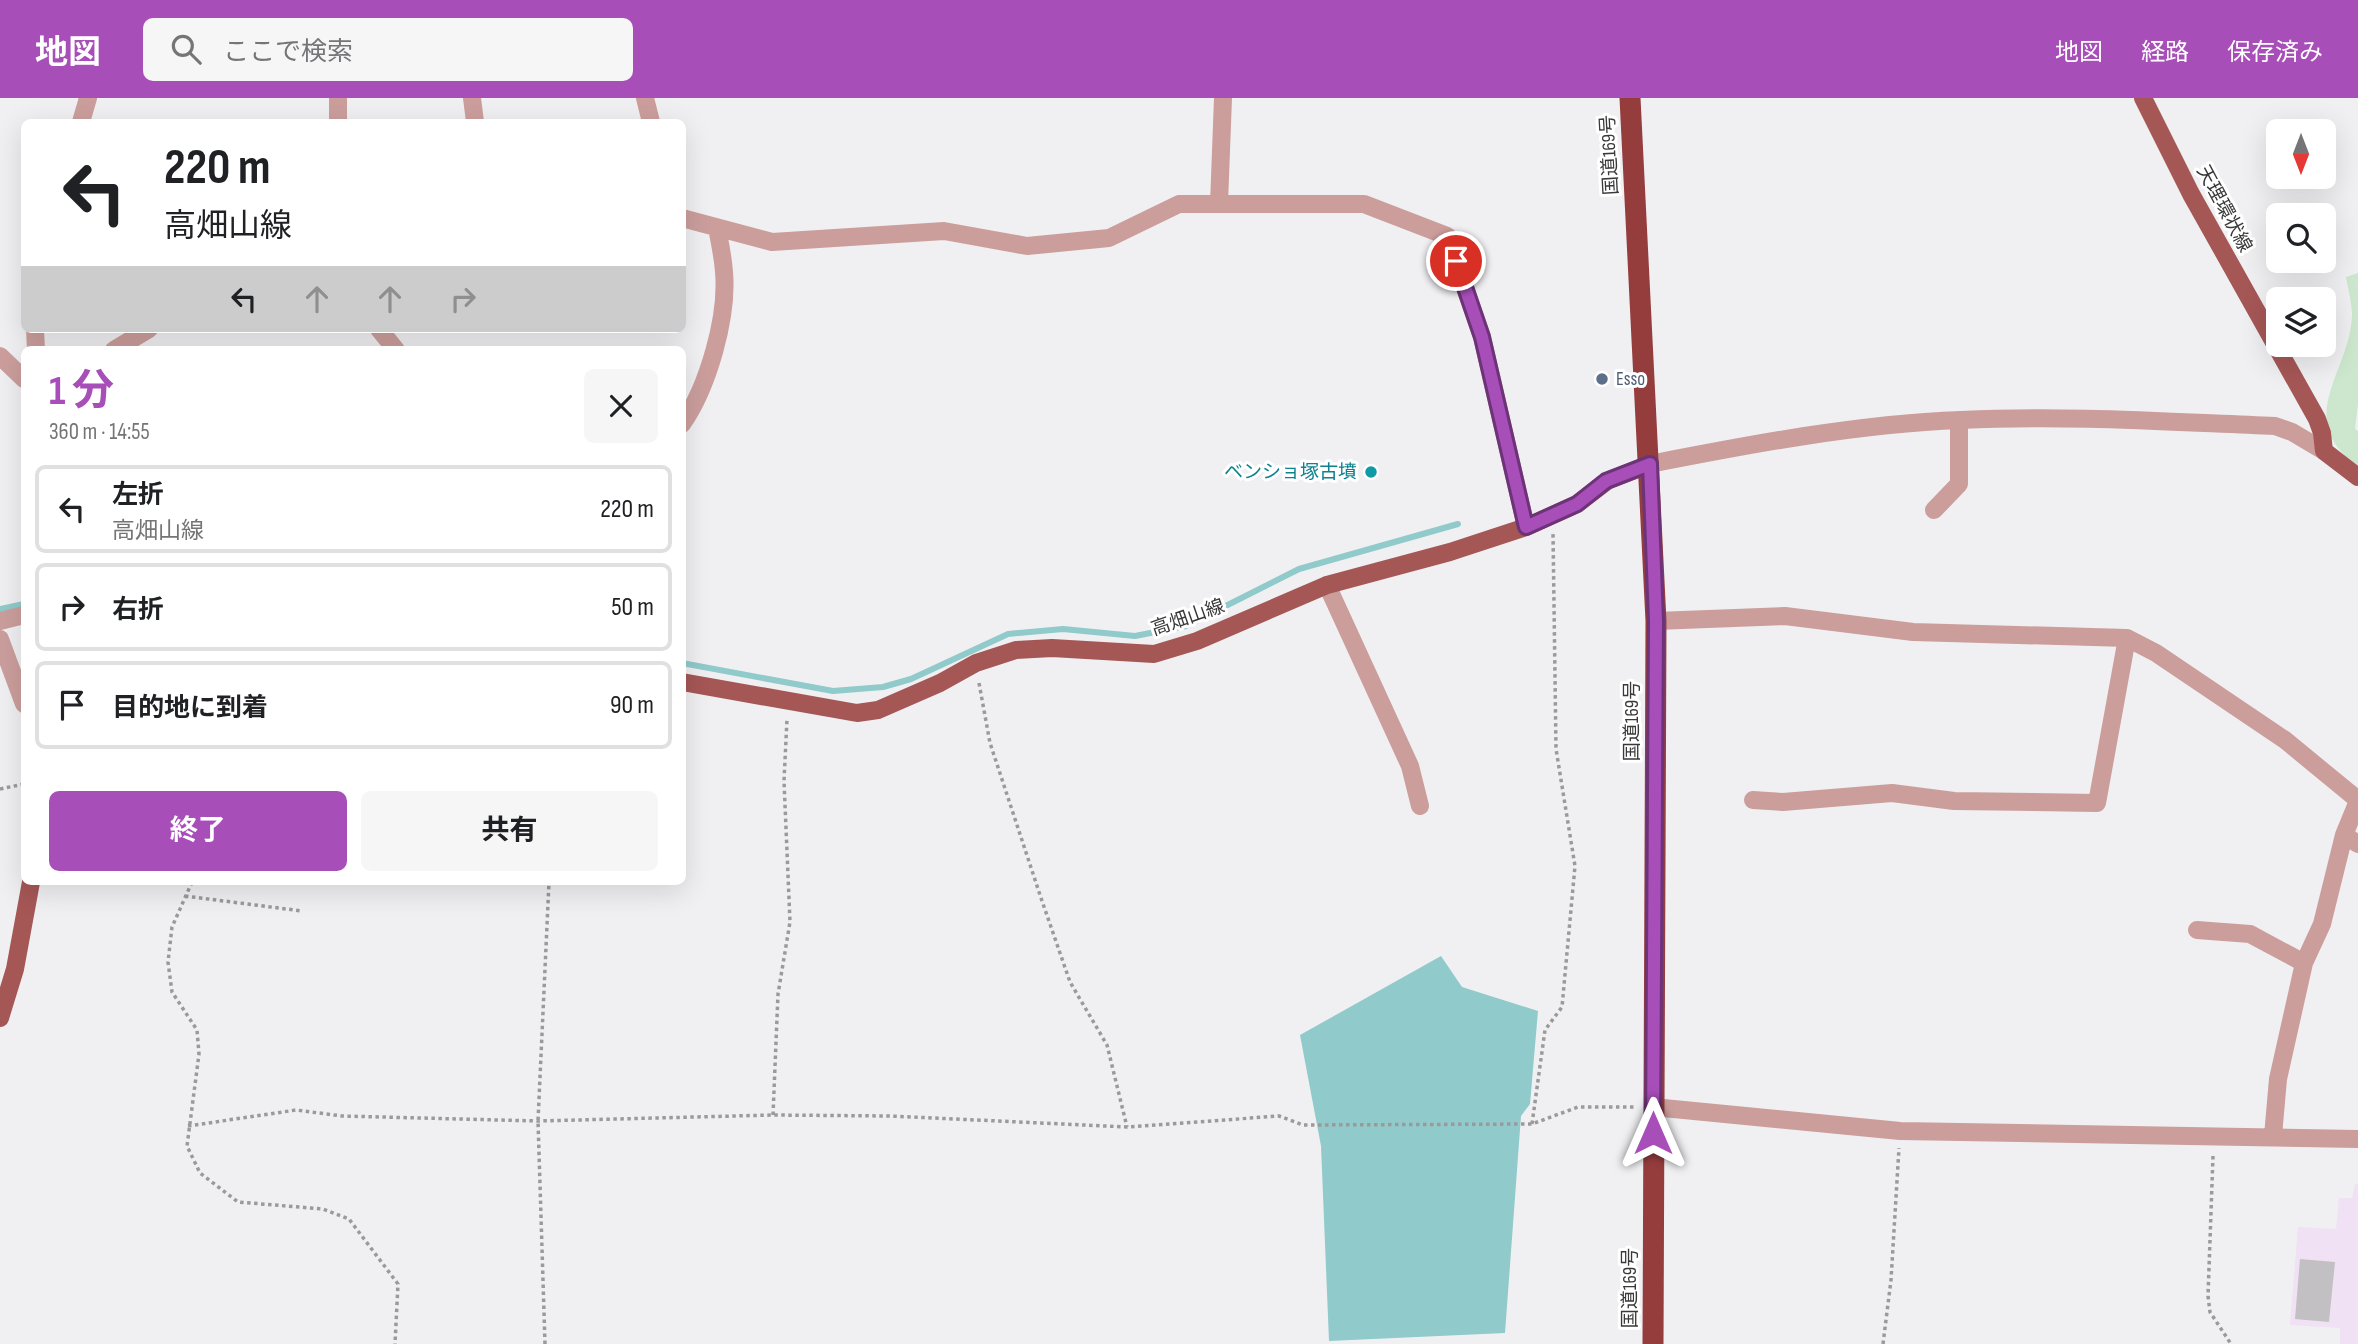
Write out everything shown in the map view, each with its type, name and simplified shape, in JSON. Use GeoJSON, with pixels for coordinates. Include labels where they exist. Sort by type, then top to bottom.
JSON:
{"type":"FeatureCollection","features":[{"type":"Feature","properties":{"kind":"highway","name":"国道169号"},"geometry":{"type":"LineString","coordinates":[[1630,98],[1656,621],[1653,1344]]}},
{"type":"Feature","properties":{"kind":"main road","name":"天理環状線"},"geometry":{"type":"LineString","coordinates":[[2143,98],[2191,194],[2317,419],[2324,451]]}},
{"type":"Feature","properties":{"kind":"main road"},"geometry":{"type":"LineString","coordinates":[[2324,451],[2358,477]]}},
{"type":"Feature","properties":{"kind":"main road","name":"高畑山線"},"geometry":{"type":"LineString","coordinates":[[686,683],[857,713],[878,710],[940,683],[976,663],[1016,650],[1052,648],[1154,654],[1197,641],[1327,585],[1450,552],[1526,527],[1553,516],[1606,481],[1650,464]]}},
{"type":"Feature","properties":{"kind":"main road"},"geometry":{"type":"LineString","coordinates":[[0,1018],[15,969],[31,885]]}},
{"type":"Feature","properties":{"kind":"street"},"geometry":{"type":"LineString","coordinates":[[82,119],[88,98]]}},
{"type":"Feature","properties":{"kind":"street"},"geometry":{"type":"LineString","coordinates":[[338,98],[338,119]]}},
{"type":"Feature","properties":{"kind":"street"},"geometry":{"type":"LineString","coordinates":[[472,98],[475,119]]}},
{"type":"Feature","properties":{"kind":"street"},"geometry":{"type":"LineString","coordinates":[[645,98],[650,119]]}},
{"type":"Feature","properties":{"kind":"street"},"geometry":{"type":"LineString","coordinates":[[1220,204],[1223,98]]}},
{"type":"Feature","properties":{"kind":"street"},"geometry":{"type":"LineString","coordinates":[[686,219],[772,242],[944,231],[1027,246],[1109,238],[1180,204],[1364,204],[1447,236],[1482,337],[1526,527]]}},
{"type":"Feature","properties":{"kind":"street"},"geometry":{"type":"LineString","coordinates":[[686,416],[706,378],[719,329],[725,274],[717,228]]}},
{"type":"Feature","properties":{"kind":"street"},"geometry":{"type":"LineString","coordinates":[[121,346],[142,333]]}},
{"type":"Feature","properties":{"kind":"street"},"geometry":{"type":"LineString","coordinates":[[0,356],[21,376]]}},
{"type":"Feature","properties":{"kind":"street"},"geometry":{"type":"LineString","coordinates":[[1650,464],[1842,430],[1959,420],[2118,417],[2275,426],[2292,432],[2324,451]]}},
{"type":"Feature","properties":{"kind":"street"},"geometry":{"type":"LineString","coordinates":[[1934,510],[1959,484],[1959,420]]}},
{"type":"Feature","properties":{"kind":"street"},"geometry":{"type":"LineString","coordinates":[[1327,585],[1410,765],[1420,806]]}},
{"type":"Feature","properties":{"kind":"street"},"geometry":{"type":"LineString","coordinates":[[0,621],[21,616]]}},
{"type":"Feature","properties":{"kind":"street"},"geometry":{"type":"LineString","coordinates":[[1656,621],[1785,616],[1913,632],[2127,638],[2155,653],[2286,740],[2358,800],[2351,839],[2322,924],[2304,964],[2293,1002],[2278,1079],[2273,1136]]}},
{"type":"Feature","properties":{"kind":"street"},"geometry":{"type":"LineString","coordinates":[[1754,800],[1783,802],[1892,793],[1954,800],[2096,803],[2127,638]]}},
{"type":"Feature","properties":{"kind":"street"},"geometry":{"type":"LineString","coordinates":[[1,646],[21,696]]}},
{"type":"Feature","properties":{"kind":"street"},"geometry":{"type":"LineString","coordinates":[[2197,930],[2250,933],[2304,964]]}},
{"type":"Feature","properties":{"kind":"street"},"geometry":{"type":"LineString","coordinates":[[1653,1107],[1900,1132],[2358,1139]]}},
{"type":"Feature","properties":{"kind":"path"},"geometry":{"type":"LineString","coordinates":[[1532,1124],[1545,1030],[1562,1007],[1575,866],[1556,749],[1553,516]]}},
{"type":"Feature","properties":{"kind":"path"},"geometry":{"type":"LineString","coordinates":[[976,663],[994,756],[1070,982],[1107,1045],[1127,1127]]}},
{"type":"Feature","properties":{"kind":"path"},"geometry":{"type":"LineString","coordinates":[[773,1115],[778,994],[790,922],[784,781],[788,701]]}},
{"type":"Feature","properties":{"kind":"path"},"geometry":{"type":"LineString","coordinates":[[0,789],[21,785]]}},
{"type":"Feature","properties":{"kind":"path"},"geometry":{"type":"LineString","coordinates":[[190,885],[172,927],[168,962],[172,992],[197,1030],[199,1054],[187,1146],[200,1173],[237,1202],[323,1209],[349,1219],[398,1284],[395,1344]]}},
{"type":"Feature","properties":{"kind":"path"},"geometry":{"type":"LineString","coordinates":[[545,1344],[538,1121],[549,885]]}},
{"type":"Feature","properties":{"kind":"path"},"geometry":{"type":"LineString","coordinates":[[185,896],[302,911]]}},
{"type":"Feature","properties":{"kind":"path"},"geometry":{"type":"LineString","coordinates":[[188,1126],[296,1110],[342,1116],[538,1121],[773,1115],[890,1116],[1127,1127],[1279,1116],[1303,1125],[1532,1124],[1578,1107],[1653,1107]]}},
{"type":"Feature","properties":{"kind":"path"},"geometry":{"type":"LineString","coordinates":[[1883,1344],[1891,1280],[1900,1132]]}},
{"type":"Feature","properties":{"kind":"path"},"geometry":{"type":"LineString","coordinates":[[2214,1136],[2208,1296],[2210,1312],[2231,1344]]}},
{"type":"Feature","properties":{"kind":"shaded area"},"geometry":{"type":"Polygon","coordinates":[[[2355,1184],[2358,1184],[2358,1344],[2340,1344],[2340,1328],[2290,1325],[2298,1227],[2336,1229],[2339,1198],[2352,1198],[2355,1184]]]}},
{"type":"Feature","properties":{"kind":"green space"},"geometry":{"type":"Polygon","coordinates":[[[2358,273],[2358,404],[2355,429],[2358,431],[2358,466],[2339,448],[2329,431],[2327,413],[2349,336],[2352,315],[2346,277],[2358,273]]]}},
{"type":"Feature","properties":{"kind":"water"},"geometry":{"type":"Polygon","coordinates":[[[1441,956],[1462,987],[1538,1011],[1530,1104],[1521,1116],[1505,1333],[1329,1341],[1321,1146],[1300,1035],[1441,956]]]}},
{"type":"Feature","properties":{"kind":"building"},"geometry":{"type":"Polygon","coordinates":[[[2300,1259],[2335,1262],[2329,1322],[2295,1319],[2300,1259]]]}},
{"type":"Feature","properties":{"kind":"waterway"},"geometry":{"type":"LineString","coordinates":[[686,664],[833,691],[883,687],[911,679],[1008,634],[1063,629],[1135,636],[1186,626],[1299,569],[1458,524]]}},
{"type":"Feature","properties":{"kind":"waterway"},"geometry":{"type":"LineString","coordinates":[[0,609],[21,605]]}},
{"type":"Feature","properties":{"kind":"place","name":"Esso"},"geometry":{"type":"Point","coordinates":[1602,379]}},
{"type":"Feature","properties":{"kind":"place","name":"ベンショ塚古墳"},"geometry":{"type":"Point","coordinates":[1371,472]}},
{"type":"Feature","properties":{"kind":"route"},"geometry":{"type":"LineString","coordinates":[[1456,261],[1482,337],[1526,527],[1577,504],[1606,481],[1650,464],[1656,621],[1653,1133]]}}]}
